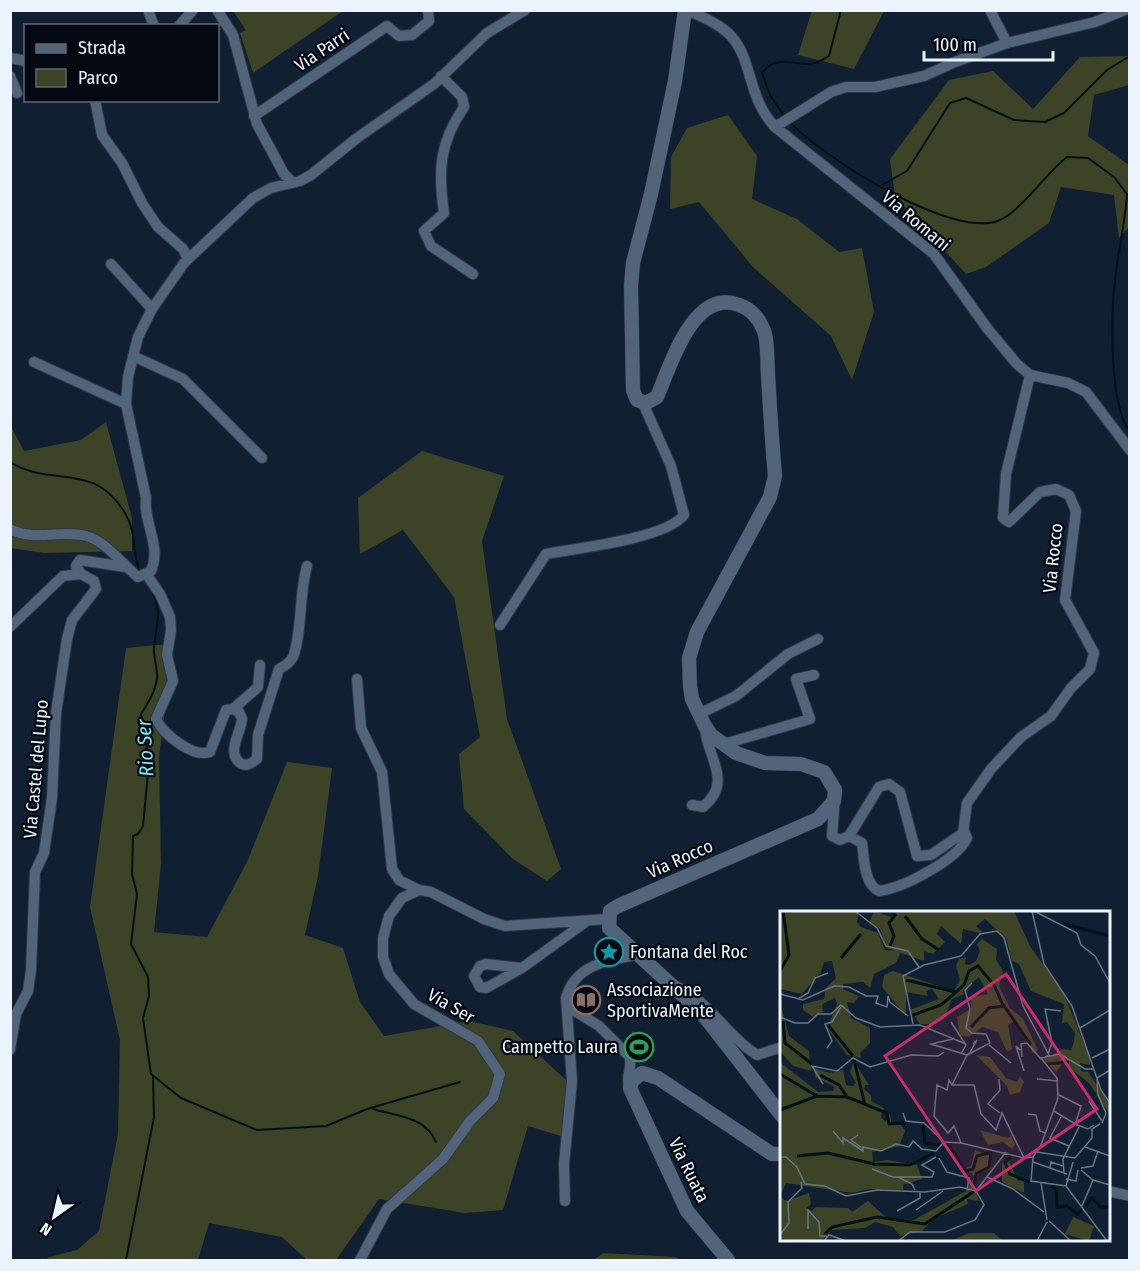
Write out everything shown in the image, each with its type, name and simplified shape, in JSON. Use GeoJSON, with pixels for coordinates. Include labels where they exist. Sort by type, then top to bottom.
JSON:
{"type":"FeatureCollection","features":[{"type":"Feature","properties":{"kind":"street"},"geometry":{"type":"LineString","coordinates":[[181,24],[193,10]]}},
{"type":"Feature","properties":{"kind":"street"},"geometry":{"type":"LineString","coordinates":[[217,10],[233,34],[254,116],[284,174],[291,181]]}},
{"type":"Feature","properties":{"kind":"street","name":"Via Parri"},"geometry":{"type":"LineString","coordinates":[[254,116],[387,26],[399,36],[412,35],[429,21],[428,10]]}},
{"type":"Feature","properties":{"kind":"street"},"geometry":{"type":"LineString","coordinates":[[144,576],[153,565],[155,548],[144,511],[146,498],[126,404],[133,356],[138,338],[152,309],[188,259],[253,198],[271,188],[291,181],[300,181],[311,175],[357,138],[405,106],[487,33],[525,10]]}},
{"type":"Feature","properties":{"kind":"street"},"geometry":{"type":"LineString","coordinates":[[686,10],[675,81],[651,194],[633,262],[631,286],[633,390],[637,400],[646,403],[657,397],[686,332],[699,312],[710,306],[732,302],[753,313],[765,335],[775,476],[770,496],[697,632],[689,658],[692,699],[702,720],[705,738],[719,771],[714,790],[707,803],[703,807],[692,805]]}},
{"type":"Feature","properties":{"kind":"street","name":"Via Romani"},"geometry":{"type":"LineString","coordinates":[[686,10],[730,34],[739,46],[753,93],[766,117],[934,254],[987,328],[1017,364],[1030,375]]}},
{"type":"Feature","properties":{"kind":"street"},"geometry":{"type":"LineString","coordinates":[[990,10],[1007,43]]}},
{"type":"Feature","properties":{"kind":"street"},"geometry":{"type":"LineString","coordinates":[[777,126],[838,89],[875,87],[924,76],[1007,43],[1095,22],[1125,10]]}},
{"type":"Feature","properties":{"kind":"street"},"geometry":{"type":"LineString","coordinates":[[149,13],[153,24]]}},
{"type":"Feature","properties":{"kind":"street"},"geometry":{"type":"LineString","coordinates":[[10,76],[17,93]]}},
{"type":"Feature","properties":{"kind":"street"},"geometry":{"type":"LineString","coordinates":[[441,76],[462,97],[464,107],[451,126],[443,151],[440,183],[444,213],[424,231],[431,246],[473,274]]}},
{"type":"Feature","properties":{"kind":"street"},"geometry":{"type":"LineString","coordinates":[[95,102],[102,135],[122,163],[146,210],[158,227],[183,249],[188,259]]}},
{"type":"Feature","properties":{"kind":"street"},"geometry":{"type":"LineString","coordinates":[[111,264],[152,309]]}},
{"type":"Feature","properties":{"kind":"street"},"geometry":{"type":"LineString","coordinates":[[133,356],[183,379],[262,458]]}},
{"type":"Feature","properties":{"kind":"street"},"geometry":{"type":"LineString","coordinates":[[34,362],[126,404]]}},
{"type":"Feature","properties":{"kind":"street"},"geometry":{"type":"LineString","coordinates":[[1030,375],[1068,382],[1086,392],[1130,450]]}},
{"type":"Feature","properties":{"kind":"street","name":"Via Rocco"},"geometry":{"type":"LineString","coordinates":[[835,790],[836,812],[831,827],[832,836],[840,840],[849,836],[862,843],[869,881],[873,888],[879,891],[927,872],[963,846],[967,838],[964,831],[967,803],[991,769],[1021,737],[1051,716],[1071,688],[1090,669],[1094,653],[1065,600],[1076,511],[1069,495],[1056,489],[1040,492],[1010,522],[1003,518],[1006,474],[1030,375]]}},
{"type":"Feature","properties":{"kind":"street"},"geometry":{"type":"LineString","coordinates":[[500,625],[546,554],[630,539],[678,523],[684,515],[671,466],[642,401]]}},
{"type":"Feature","properties":{"kind":"street"},"geometry":{"type":"LineString","coordinates":[[10,529],[31,536],[87,536],[106,548],[125,567]]}},
{"type":"Feature","properties":{"kind":"street"},"geometry":{"type":"LineString","coordinates":[[10,627],[63,576],[81,573],[76,566],[80,560],[125,567],[144,576],[160,594],[170,617],[171,630],[167,655],[173,681],[156,719],[170,735],[202,755],[210,752],[214,746],[226,710],[233,709],[258,687],[260,665]]}},
{"type":"Feature","properties":{"kind":"street"},"geometry":{"type":"LineString","coordinates":[[233,709],[239,712],[242,718],[233,750],[237,760],[244,765],[250,764],[257,759],[258,735],[279,669],[286,666],[293,656],[300,593],[307,566]]}},
{"type":"Feature","properties":{"kind":"street","name":"Via Castel del Lupo"},"geometry":{"type":"LineString","coordinates":[[10,1050],[16,1014],[28,991],[31,970],[35,872],[44,853],[52,798],[56,713],[67,639],[72,620],[96,589],[94,581],[81,573]]}},
{"type":"Feature","properties":{"kind":"street"},"geometry":{"type":"LineString","coordinates":[[702,720],[788,654],[818,639]]}},
{"type":"Feature","properties":{"kind":"street"},"geometry":{"type":"LineString","coordinates":[[724,744],[810,719],[796,679],[814,675]]}},
{"type":"Feature","properties":{"kind":"street"},"geometry":{"type":"LineString","coordinates":[[357,679],[361,728],[382,772],[392,869],[399,880],[419,890],[431,892],[484,919],[505,926],[608,919],[609,928],[701,1012],[780,1113]]}},
{"type":"Feature","properties":{"kind":"street"},"geometry":{"type":"LineString","coordinates":[[702,720],[724,744],[750,759],[814,767],[824,772],[835,790]]}},
{"type":"Feature","properties":{"kind":"street"},"geometry":{"type":"LineString","coordinates":[[849,836],[879,788],[889,784],[900,792],[917,856],[931,855],[946,847],[964,831]]}},
{"type":"Feature","properties":{"kind":"street","name":"Via Rocco"},"geometry":{"type":"LineString","coordinates":[[608,919],[610,910],[618,906],[818,819],[834,801],[835,790]]}},
{"type":"Feature","properties":{"kind":"street","name":"Via Ser"},"geometry":{"type":"LineString","coordinates":[[360,1260],[387,1209],[443,1159],[470,1120],[493,1098],[500,1074],[478,1041],[414,1004],[389,974],[383,957],[383,938],[388,916],[402,898],[419,890]]}},
{"type":"Feature","properties":{"kind":"street"},"geometry":{"type":"LineString","coordinates":[[522,968],[588,921]]}},
{"type":"Feature","properties":{"kind":"street"},"geometry":{"type":"LineString","coordinates":[[565,1201],[564,1164],[572,1081],[566,998],[574,979],[583,971],[610,960],[637,955]]}},
{"type":"Feature","properties":{"kind":"street"},"geometry":{"type":"LineString","coordinates":[[670,983],[690,991],[744,1046],[757,1055],[780,1048]]}},
{"type":"Feature","properties":{"kind":"street"},"geometry":{"type":"LineString","coordinates":[[566,998],[570,1008],[599,1026],[630,1056],[632,1061],[627,1081],[630,1088]]}},
{"type":"Feature","properties":{"kind":"street"},"geometry":{"type":"LineString","coordinates":[[630,1088],[632,1081],[638,1076],[649,1074],[772,1154],[780,1154]]}},
{"type":"Feature","properties":{"kind":"street","name":"Via Ruata"},"geometry":{"type":"LineString","coordinates":[[630,1088],[687,1211],[728,1260]]}},
{"type":"Feature","properties":{"kind":"street"},"geometry":{"type":"LineString","coordinates":[[1110,1191],[1130,1196]]}},
{"type":"Feature","properties":{"kind":"green space"},"geometry":{"type":"Polygon","coordinates":[[[812,10],[884,10],[854,69],[798,55],[812,10]]]}},
{"type":"Feature","properties":{"kind":"green space"},"geometry":{"type":"Polygon","coordinates":[[[233,11],[343,11],[253,73],[240,33],[246,30],[233,11]]]}},
{"type":"Feature","properties":{"kind":"green space"},"geometry":{"type":"Polygon","coordinates":[[[1129,56],[1129,85],[1094,95],[1088,136],[1129,165],[1129,227],[1119,238],[1114,195],[1061,187],[1049,223],[986,267],[966,274],[895,196],[890,159],[949,80],[993,71],[1033,109],[1080,57],[1129,56]]]}},
{"type":"Feature","properties":{"kind":"green space"},"geometry":{"type":"Polygon","coordinates":[[[728,115],[757,156],[752,199],[797,219],[839,252],[862,248],[874,312],[852,380],[831,336],[753,267],[699,202],[670,209],[671,157],[687,128],[728,115]]]}},
{"type":"Feature","properties":{"kind":"green space"},"geometry":{"type":"Polygon","coordinates":[[[106,422],[132,518],[132,551],[44,553],[11,548],[10,425],[24,451],[81,440],[106,422]]]}},
{"type":"Feature","properties":{"kind":"green space"},"geometry":{"type":"Polygon","coordinates":[[[422,451],[504,476],[482,541],[507,719],[561,869],[547,881],[513,859],[464,809],[459,754],[480,737],[454,597],[403,530],[360,554],[358,498],[422,451]]]}},
{"type":"Feature","properties":{"kind":"green space"},"geometry":{"type":"Polygon","coordinates":[[[168,644],[166,702],[159,757],[161,864],[154,932],[207,937],[247,862],[287,762],[332,768],[318,876],[305,935],[343,948],[360,1002],[384,1036],[469,1021],[513,1031],[567,1081],[564,1137],[528,1126],[503,1210],[465,1213],[379,1199],[336,1260],[307,1260],[282,1237],[209,1223],[198,1260],[46,1260],[49,1257],[77,1250],[99,1231],[118,1134],[120,1040],[90,907],[126,648],[168,644]]]}},
{"type":"Feature","properties":{"kind":"green space","name":"Campetto Laura"},"geometry":{"type":"Polygon","coordinates":[[[633,1031],[656,1050],[645,1063],[622,1044],[633,1031]]]}},
{"type":"Feature","properties":{"kind":"green space"},"geometry":{"type":"Polygon","coordinates":[[[603,1253],[675,1257],[681,1260],[594,1260],[603,1253]]]}},
{"type":"Feature","properties":{"kind":"waterway"},"geometry":{"type":"LineString","coordinates":[[784,116],[770,95],[762,73],[779,62],[811,64],[829,56],[841,10]]}},
{"type":"Feature","properties":{"kind":"waterway"},"geometry":{"type":"LineString","coordinates":[[880,186],[907,171],[950,103],[966,98],[1014,120],[1045,122],[1064,113],[1107,70],[1130,56]]}},
{"type":"Feature","properties":{"kind":"waterway"},"geometry":{"type":"LineString","coordinates":[[790,122],[830,155],[890,192],[952,218],[979,223],[1000,220],[1009,215],[1067,157],[1088,158],[1114,177],[1127,194],[1116,270],[1113,359],[1118,402],[1123,419],[1130,431]]}},
{"type":"Feature","properties":{"kind":"waterway","name":"Rio Ser"},"geometry":{"type":"LineString","coordinates":[[10,462],[41,473],[85,480],[99,486],[113,497],[125,513],[132,529],[140,571]]}},
{"type":"Feature","properties":{"kind":"waterway","name":"Rio Ser"},"geometry":{"type":"LineString","coordinates":[[152,592],[158,612],[154,651],[157,679],[149,702],[141,714],[149,762],[143,826],[138,834],[133,836],[132,874],[137,894],[131,944],[148,977],[149,996],[143,1018],[151,1074],[181,1098],[257,1130],[326,1126],[367,1109],[460,1082]]}},
{"type":"Feature","properties":{"kind":"waterway","name":"Rio Ser"},"geometry":{"type":"LineString","coordinates":[[126,1260],[154,1117],[153,1077]]}},
{"type":"Feature","properties":{"kind":"waterway","name":"Rio Ser"},"geometry":{"type":"LineString","coordinates":[[373,1109],[418,1122],[425,1127],[436,1142]]}},
{"type":"Feature","properties":{"kind":"place","name":"Fontana del Roc"},"geometry":{"type":"Point","coordinates":[609,952]}},
{"type":"Feature","properties":{"kind":"place","name":"Associazione SportivaMente"},"geometry":{"type":"Point","coordinates":[586,1000]}},
{"type":"Feature","properties":{"kind":"place","name":"Campetto Laura"},"geometry":{"type":"Point","coordinates":[639,1047]}}]}
